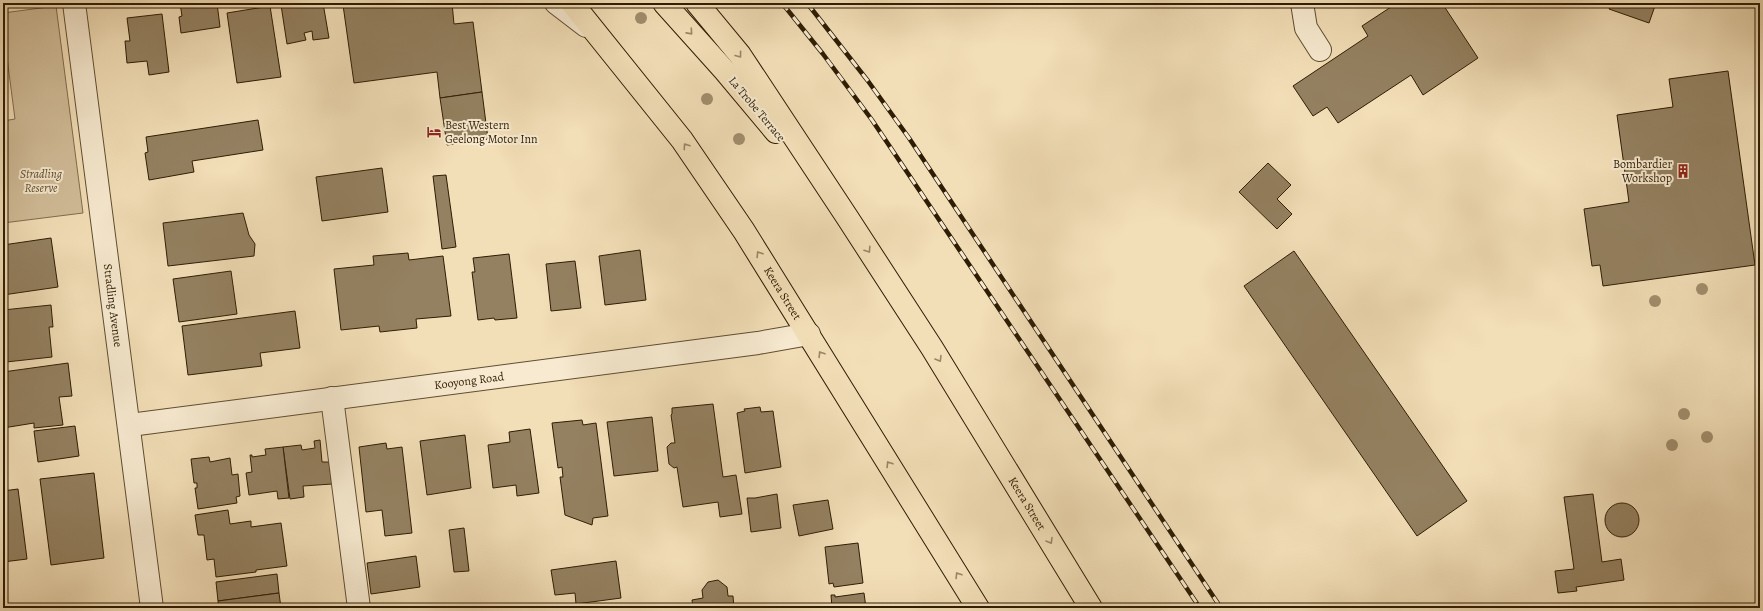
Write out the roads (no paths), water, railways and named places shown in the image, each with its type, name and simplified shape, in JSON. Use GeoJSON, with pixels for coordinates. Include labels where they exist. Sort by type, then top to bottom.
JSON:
{"type":"FeatureCollection","features":[{"type":"Feature","properties":{"kind":"highway"},"geometry":{"type":"LineString","coordinates":[[572,3],[594,33]]}},
{"type":"Feature","properties":{"kind":"highway","name":"La Trobe Terrace"},"geometry":{"type":"LineString","coordinates":[[664,3],[725,71],[847,217]]}},
{"type":"Feature","properties":{"kind":"highway"},"geometry":{"type":"LineString","coordinates":[[697,3],[740,56],[847,217]]}},
{"type":"Feature","properties":{"kind":"highway","name":"Keera Street"},"geometry":{"type":"LineString","coordinates":[[594,33],[682,140],[744,231],[978,608]]}},
{"type":"Feature","properties":{"kind":"highway","name":"Keera Street"},"geometry":{"type":"LineString","coordinates":[[847,217],[932,348],[1091,608]]}},
{"type":"Feature","properties":{"kind":"street","name":"Stradling Avenue"},"geometry":{"type":"LineString","coordinates":[[74,3],[130,426],[152,608]]}},
{"type":"Feature","properties":{"kind":"street","name":"Keera Street"},"geometry":{"type":"LineString","coordinates":[[556,3],[594,33]]}},
{"type":"Feature","properties":{"kind":"street"},"geometry":{"type":"LineString","coordinates":[[1302,3],[1306,28],[1320,50]]}},
{"type":"Feature","properties":{"kind":"street","name":"Kooyong Road"},"geometry":{"type":"LineString","coordinates":[[130,426],[332,398],[758,343],[809,334]]}},
{"type":"Feature","properties":{"kind":"street"},"geometry":{"type":"LineString","coordinates":[[332,398],[359,608]]}},
{"type":"Feature","properties":{"kind":"railway"},"geometry":{"type":"LineString","coordinates":[[782,3],[823,54],[872,120],[1200,608]]}},
{"type":"Feature","properties":{"kind":"railway"},"geometry":{"type":"LineString","coordinates":[[807,3],[868,81],[909,138],[1221,608]]}},
{"type":"Feature","properties":{"kind":"place","name":"Best Western Geelong Motor Inn"},"geometry":{"type":"Point","coordinates":[434,132]}},
{"type":"Feature","properties":{"kind":"place","name":"Bombardier Workshop"},"geometry":{"type":"Point","coordinates":[1683,171]}},
{"type":"Feature","properties":{"kind":"park label","name":"Stradling Reserve"},"geometry":{"type":"Point","coordinates":[41,181]}}]}
